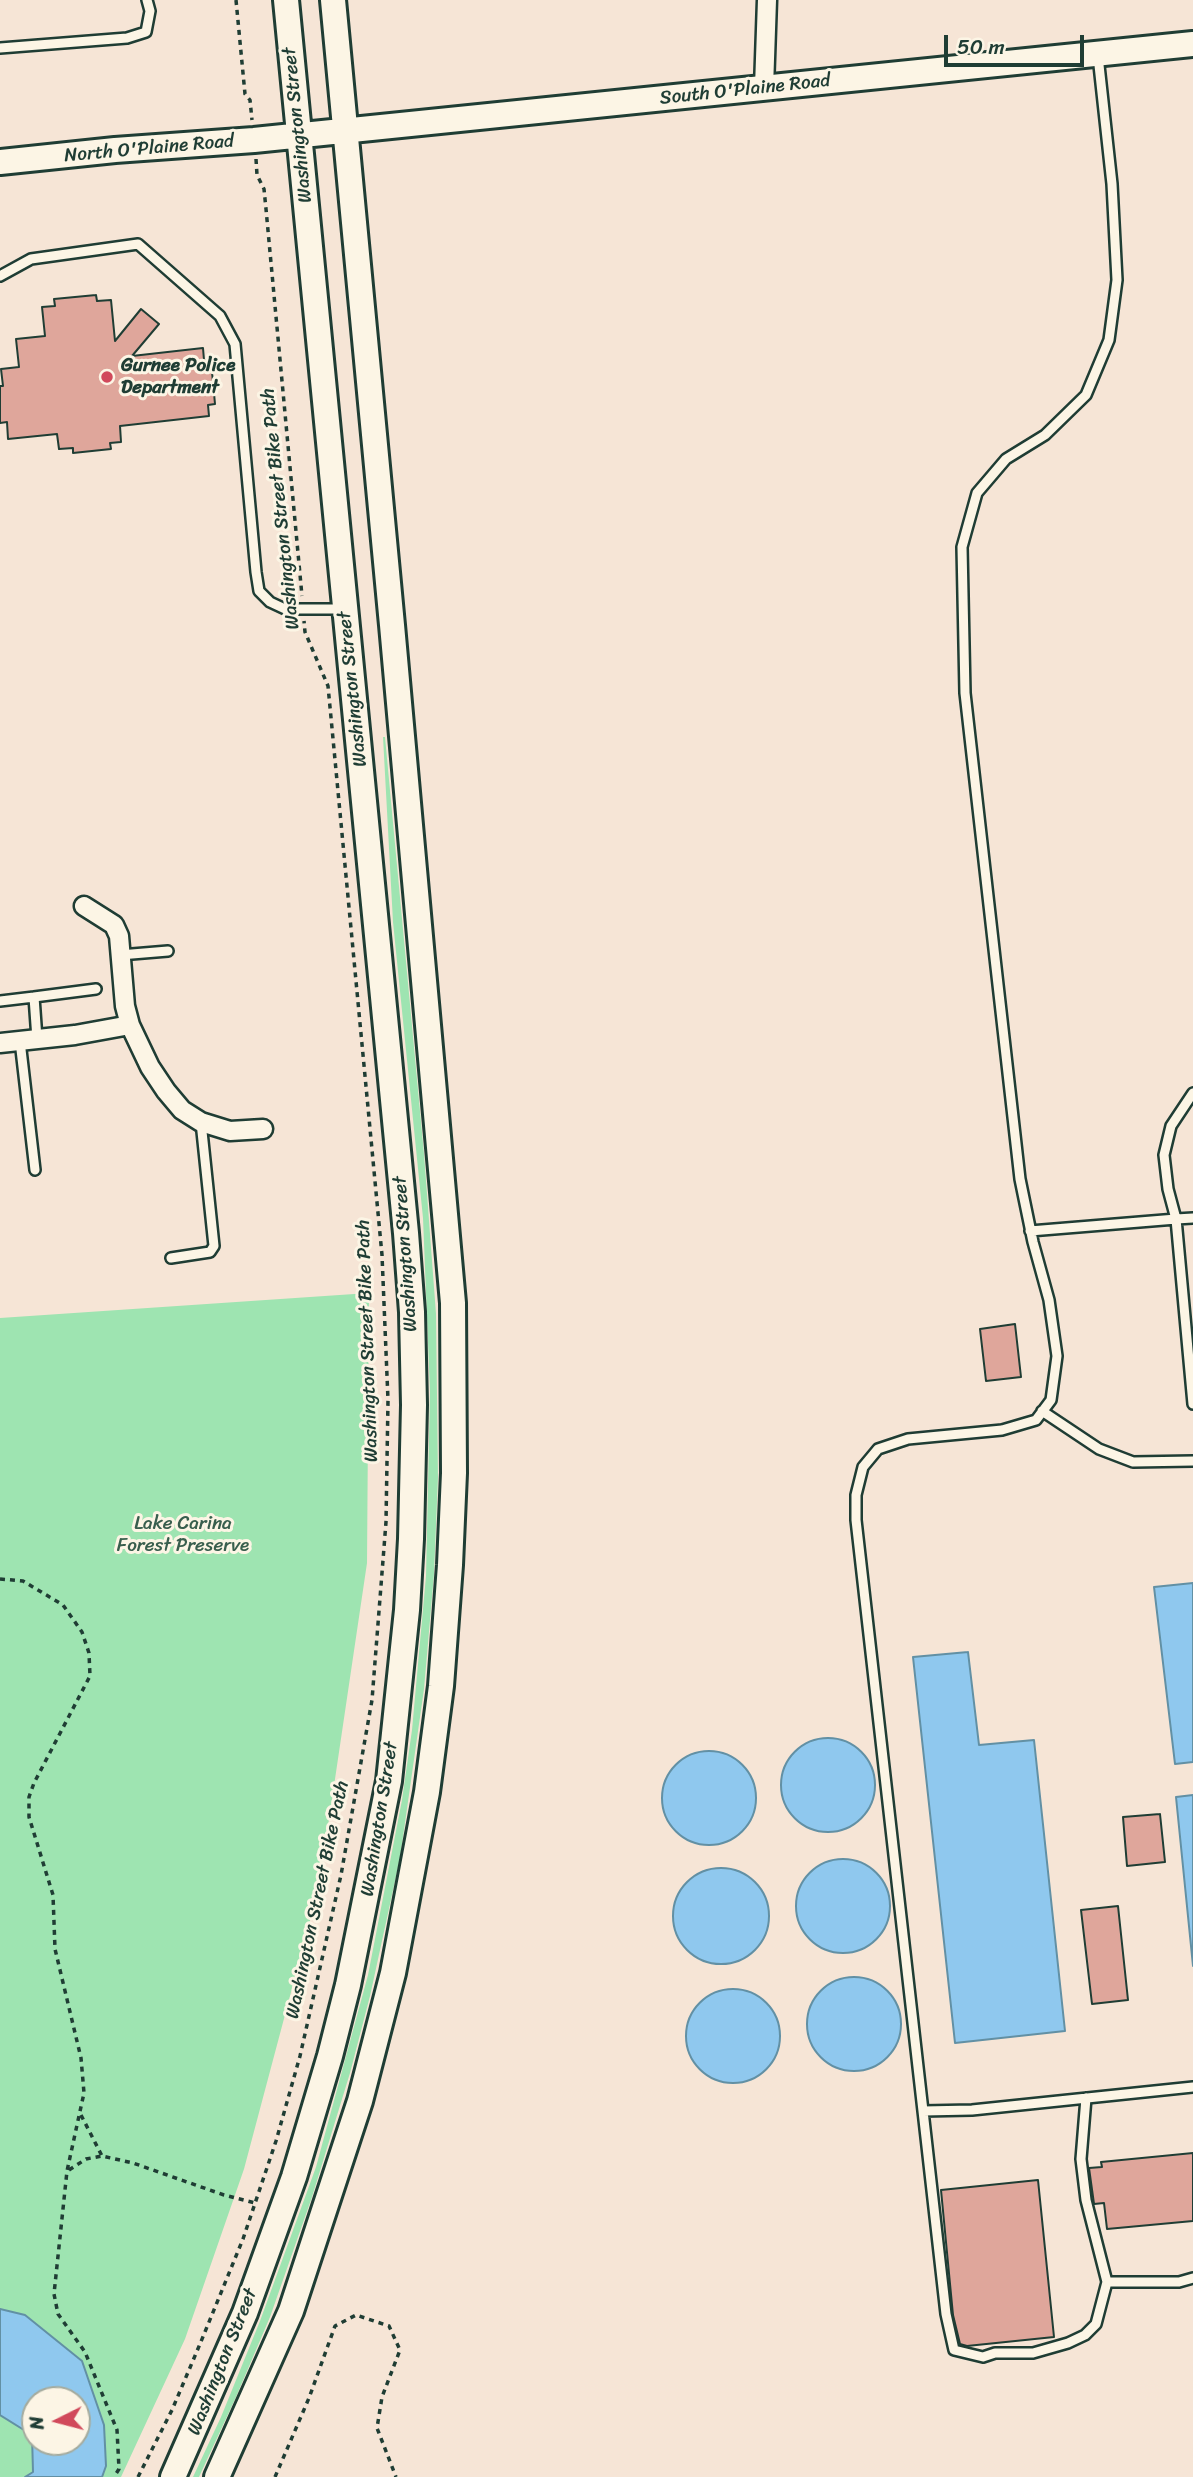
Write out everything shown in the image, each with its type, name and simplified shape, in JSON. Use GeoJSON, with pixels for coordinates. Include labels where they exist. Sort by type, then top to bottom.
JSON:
{"type":"FeatureCollection","features":[{"type":"Feature","properties":{"kind":"main road","name":"Washington Street"},"geometry":{"type":"LineString","coordinates":[[173,2477],[244,2313],[294,2177],[330,2056],[362,1921],[389,1781],[407,1610],[413,1475],[412,1312],[407,1233],[286,0]]}},
{"type":"Feature","properties":{"kind":"main road","name":"Washington Street"},"geometry":{"type":"LineString","coordinates":[[217,2477],[291,2311],[336,2179],[393,1973],[427,1791],[441,1686],[450,1565],[454,1473],[453,1303],[332,0]]}},
{"type":"Feature","properties":{"kind":"main road","name":"South O'Plaine Road"},"geometry":{"type":"LineString","coordinates":[[298,136],[1193,44]]}},
{"type":"Feature","properties":{"kind":"main road","name":"North O'Plaine Road"},"geometry":{"type":"LineString","coordinates":[[0,162],[298,136]]}},
{"type":"Feature","properties":{"kind":"street"},"geometry":{"type":"LineString","coordinates":[[764,88],[767,0]]}},
{"type":"Feature","properties":{"kind":"street"},"geometry":{"type":"LineString","coordinates":[[84,906],[114,925],[119,936],[125,1006],[150,1068],[166,1091],[182,1110],[201,1122],[230,1131],[263,1129]]}},
{"type":"Feature","properties":{"kind":"street"},"geometry":{"type":"LineString","coordinates":[[0,1043],[131,1025]]}},
{"type":"Feature","properties":{"kind":"lane"},"geometry":{"type":"LineString","coordinates":[[0,48],[127,38],[146,32],[150,11],[147,0]]}},
{"type":"Feature","properties":{"kind":"lane"},"geometry":{"type":"LineString","coordinates":[[1086,2098],[1081,2160],[1086,2200],[1107,2282],[1096,2324],[1085,2335],[1068,2343],[1033,2353],[983,2357],[954,2350],[946,2314],[856,1520],[856,1495],[863,1467],[878,1449],[908,1439],[1002,1430],[1036,1420],[1051,1400],[1057,1356],[1049,1300],[1030,1231],[1020,1179],[965,694],[962,547],[977,493],[1006,459],[1045,435],[1086,396],[1109,340],[1117,280],[1112,184],[1098,54]]}},
{"type":"Feature","properties":{"kind":"lane"},"geometry":{"type":"LineString","coordinates":[[0,276],[31,259],[138,244],[220,316],[235,344],[259,591],[270,602],[285,609],[345,609]]}},
{"type":"Feature","properties":{"kind":"lane"},"geometry":{"type":"LineString","coordinates":[[120,955],[167,951]]}},
{"type":"Feature","properties":{"kind":"lane"},"geometry":{"type":"LineString","coordinates":[[0,1001],[96,989]]}},
{"type":"Feature","properties":{"kind":"lane"},"geometry":{"type":"LineString","coordinates":[[34,997],[28,1040],[35,1170]]}},
{"type":"Feature","properties":{"kind":"lane"},"geometry":{"type":"LineString","coordinates":[[1193,1093],[1171,1126],[1164,1155],[1168,1189],[1176,1219],[1193,1404]]}},
{"type":"Feature","properties":{"kind":"lane"},"geometry":{"type":"LineString","coordinates":[[171,1258],[210,1252],[214,1246],[201,1122]]}},
{"type":"Feature","properties":{"kind":"lane"},"geometry":{"type":"LineString","coordinates":[[1030,1231],[1193,1218]]}},
{"type":"Feature","properties":{"kind":"lane"},"geometry":{"type":"LineString","coordinates":[[1042,1411],[1099,1450],[1133,1462],[1193,1461]]}},
{"type":"Feature","properties":{"kind":"lane"},"geometry":{"type":"LineString","coordinates":[[923,2112],[972,2110],[1193,2087]]}},
{"type":"Feature","properties":{"kind":"lane"},"geometry":{"type":"LineString","coordinates":[[1107,2282],[1180,2282],[1193,2278]]}},
{"type":"Feature","properties":{"kind":"path"},"geometry":{"type":"LineString","coordinates":[[236,0],[245,93],[250,100]]}},
{"type":"Feature","properties":{"kind":"path","name":"Washington Street Bike Path"},"geometry":{"type":"LineString","coordinates":[[138,2477],[172,2410],[243,2238],[300,2056],[341,1875],[372,1700],[386,1522],[388,1400],[382,1255],[372,1135],[328,686],[305,632],[265,196],[257,175]]}},
{"type":"Feature","properties":{"kind":"path"},"geometry":{"type":"LineString","coordinates":[[0,1579],[23,1581],[63,1605],[82,1632],[89,1653],[90,1676],[29,1797],[29,1817],[53,1895],[55,1949],[81,2057],[83,2092],[81,2113],[67,2171],[54,2294],[58,2314],[85,2352],[117,2430],[119,2469],[114,2477]]}},
{"type":"Feature","properties":{"kind":"path"},"geometry":{"type":"LineString","coordinates":[[81,2113],[102,2156]]}},
{"type":"Feature","properties":{"kind":"path"},"geometry":{"type":"LineString","coordinates":[[67,2171],[86,2159],[102,2156],[133,2163],[255,2203]]}},
{"type":"Feature","properties":{"kind":"path"},"geometry":{"type":"LineString","coordinates":[[275,2477],[309,2398],[335,2326],[356,2315],[389,2326],[400,2350],[382,2397],[377,2427],[396,2477]]}},
{"type":"Feature","properties":{"kind":"green space"},"geometry":{"type":"Polygon","coordinates":[[[383,737],[424,1154],[436,1314],[438,1477],[434,1574],[424,1689],[400,1858],[350,2073],[312,2197],[270,2317],[199,2477],[193,2477],[260,2321],[316,2167],[368,1975],[402,1800],[412,1730],[426,1576],[430,1392],[423,1218],[393,922],[383,737]]]}},
{"type":"Feature","properties":{"kind":"green space","name":"Lake Carina Forest Preserve"},"geometry":{"type":"Polygon","coordinates":[[[369,1293],[367,1563],[319,1887],[244,2169],[185,2339],[121,2477],[0,2477],[0,1318],[369,1293]]]}},
{"type":"Feature","properties":{"kind":"water"},"geometry":{"type":"Polygon","coordinates":[[[1193,1583],[1193,1762],[1175,1764],[1154,1587],[1193,1583]]]}},
{"type":"Feature","properties":{"kind":"water"},"geometry":{"type":"Polygon","coordinates":[[[968,1652],[979,1745],[1034,1740],[1065,2031],[955,2043],[913,1657],[968,1652]]]}},
{"type":"Feature","properties":{"kind":"water"},"geometry":{"type":"Polygon","coordinates":[[[828,1738],[846,1742],[861,1752],[871,1767],[875,1785],[871,1803],[861,1818],[846,1828],[828,1832],[810,1828],[795,1818],[785,1803],[781,1785],[785,1767],[795,1752],[810,1742],[828,1738]]]}},
{"type":"Feature","properties":{"kind":"water"},"geometry":{"type":"Polygon","coordinates":[[[709,1751],[727,1754],[742,1765],[753,1780],[756,1798],[753,1816],[742,1831],[727,1842],[709,1845],[691,1842],[676,1831],[665,1816],[662,1798],[665,1780],[676,1765],[691,1754],[709,1751]]]}},
{"type":"Feature","properties":{"kind":"water"},"geometry":{"type":"Polygon","coordinates":[[[1193,1795],[1193,1966],[1176,1797],[1193,1795]]]}},
{"type":"Feature","properties":{"kind":"water"},"geometry":{"type":"Polygon","coordinates":[[[843,1859],[861,1862],[876,1873],[887,1888],[890,1906],[887,1924],[876,1939],[861,1950],[843,1953],[825,1950],[810,1939],[799,1924],[796,1906],[799,1888],[810,1873],[825,1862],[843,1859]]]}},
{"type":"Feature","properties":{"kind":"water"},"geometry":{"type":"Polygon","coordinates":[[[721,1868],[739,1872],[755,1882],[765,1898],[769,1916],[765,1934],[755,1950],[739,1960],[721,1964],[703,1960],[687,1950],[677,1934],[673,1916],[677,1898],[687,1882],[703,1872],[721,1868]]]}},
{"type":"Feature","properties":{"kind":"water"},"geometry":{"type":"Polygon","coordinates":[[[854,1977],[872,1981],[887,1991],[897,2006],[901,2024],[897,2042],[887,2057],[872,2067],[854,2071],[836,2067],[821,2057],[811,2042],[807,2024],[811,2006],[821,1991],[836,1981],[854,1977]]]}},
{"type":"Feature","properties":{"kind":"water"},"geometry":{"type":"Polygon","coordinates":[[[733,1989],[751,1992],[766,2003],[777,2018],[780,2036],[777,2054],[766,2069],[751,2080],[733,2083],[715,2080],[700,2069],[689,2054],[686,2036],[689,2018],[700,2003],[715,1992],[733,1989]]]}},
{"type":"Feature","properties":{"kind":"water"},"geometry":{"type":"Polygon","coordinates":[[[0,2309],[25,2315],[82,2361],[91,2386],[21,2386],[21,2428],[0,2415],[0,2309]]]}},
{"type":"Feature","properties":{"kind":"water"},"geometry":{"type":"Polygon","coordinates":[[[91,2387],[104,2425],[106,2466],[102,2477],[25,2477],[33,2472],[33,2456],[91,2456],[91,2387]]]}},
{"type":"Feature","properties":{"kind":"building","name":"Gurnee Police Department"},"geometry":{"type":"Polygon","coordinates":[[[96,295],[97,301],[111,300],[115,341],[141,309],[159,324],[132,356],[203,348],[204,360],[211,361],[215,404],[208,405],[209,416],[120,426],[121,442],[110,443],[111,449],[73,453],[73,448],[59,449],[57,434],[8,439],[7,422],[0,423],[0,386],[3,386],[1,369],[19,367],[16,339],[45,336],[42,307],[55,306],[54,299],[96,295]]]}},
{"type":"Feature","properties":{"kind":"building"},"geometry":{"type":"Polygon","coordinates":[[[1015,1324],[1021,1377],[986,1381],[980,1329],[1015,1324]]]}},
{"type":"Feature","properties":{"kind":"building"},"geometry":{"type":"Polygon","coordinates":[[[1160,1814],[1165,1862],[1127,1866],[1123,1817],[1160,1814]]]}},
{"type":"Feature","properties":{"kind":"building"},"geometry":{"type":"Polygon","coordinates":[[[1118,1906],[1128,2000],[1092,2004],[1081,1910],[1118,1906]]]}},
{"type":"Feature","properties":{"kind":"building"},"geometry":{"type":"Polygon","coordinates":[[[1193,2153],[1193,2221],[1107,2229],[1104,2203],[1094,2204],[1089,2168],[1102,2167],[1101,2162],[1193,2153]]]}},
{"type":"Feature","properties":{"kind":"building"},"geometry":{"type":"Polygon","coordinates":[[[1038,2180],[1054,2337],[967,2346],[960,2344],[953,2315],[941,2190],[1038,2180]]]}},
{"type":"Feature","properties":{"kind":"place","name":"Gurnee Police Department"},"geometry":{"type":"Point","coordinates":[107,377]}}]}
